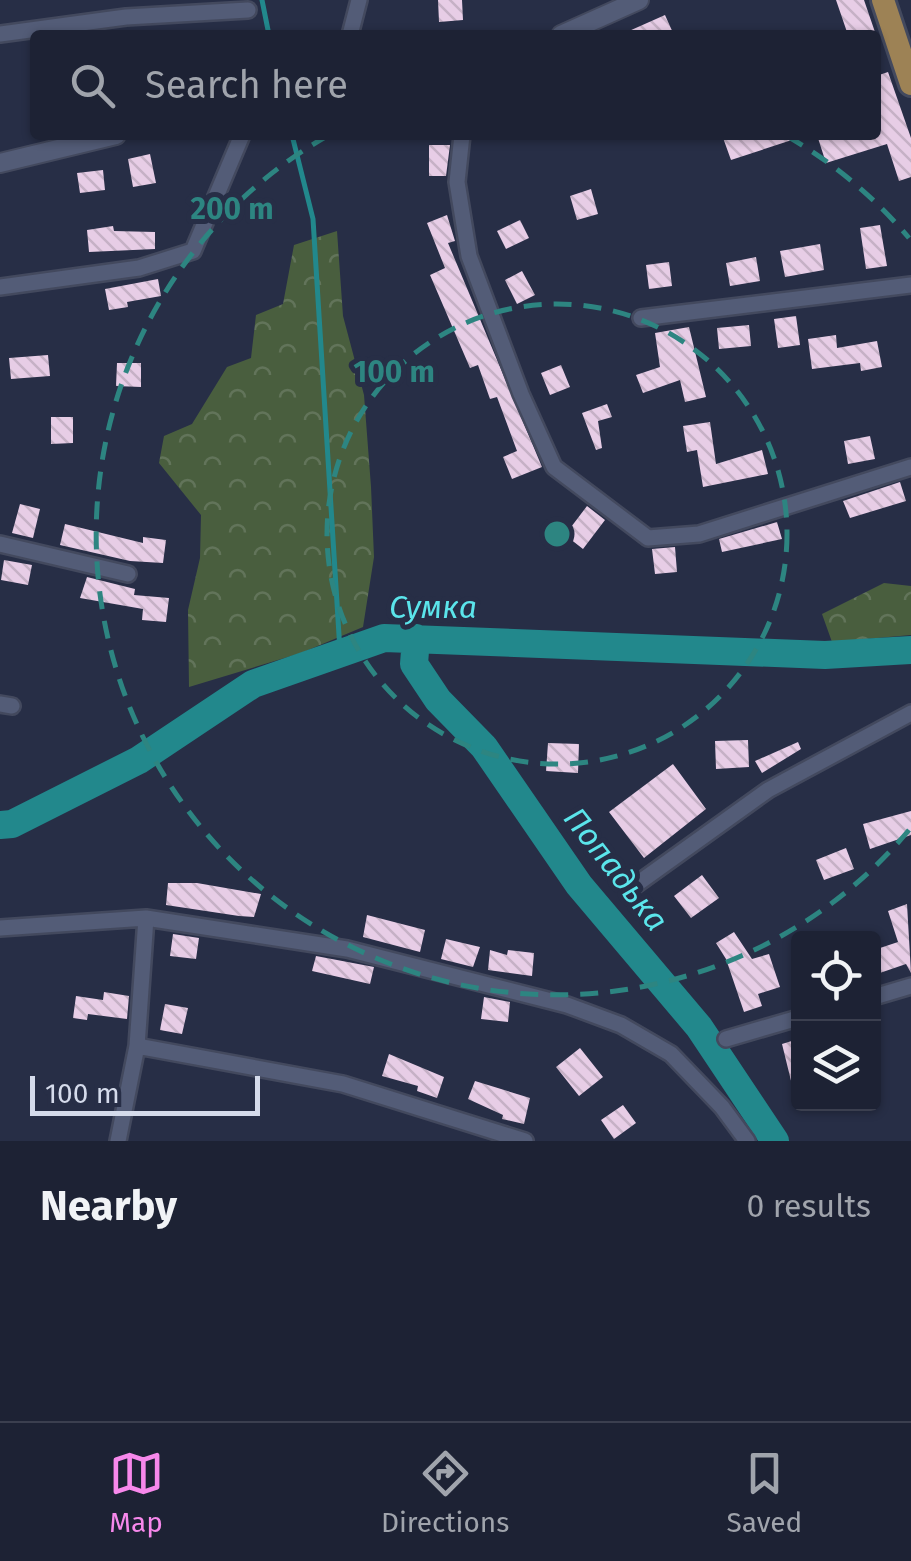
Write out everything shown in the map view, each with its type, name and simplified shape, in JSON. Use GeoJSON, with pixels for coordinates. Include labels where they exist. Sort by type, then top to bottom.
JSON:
{"type":"FeatureCollection","features":[{"type":"Feature","properties":{"kind":"main road"},"geometry":{"type":"LineString","coordinates":[[882,0],[911,84]]}},
{"type":"Feature","properties":{"kind":"street"},"geometry":{"type":"LineString","coordinates":[[351,30],[359,0]]}},
{"type":"Feature","properties":{"kind":"street"},"geometry":{"type":"LineString","coordinates":[[572,30],[640,0]]}},
{"type":"Feature","properties":{"kind":"street"},"geometry":{"type":"LineString","coordinates":[[0,34],[126,17],[248,10]]}},
{"type":"Feature","properties":{"kind":"street"},"geometry":{"type":"LineString","coordinates":[[0,162],[95,140]]}},
{"type":"Feature","properties":{"kind":"street"},"geometry":{"type":"LineString","coordinates":[[0,287],[140,268],[193,251],[240,140]]}},
{"type":"Feature","properties":{"kind":"street"},"geometry":{"type":"LineString","coordinates":[[461,140],[457,182],[470,256],[520,394],[554,467],[648,538],[700,534],[911,466]]}},
{"type":"Feature","properties":{"kind":"street"},"geometry":{"type":"LineString","coordinates":[[640,318],[911,285]]}},
{"type":"Feature","properties":{"kind":"street"},"geometry":{"type":"LineString","coordinates":[[0,544],[128,574]]}},
{"type":"Feature","properties":{"kind":"street"},"geometry":{"type":"LineString","coordinates":[[630,889],[768,790],[911,713]]}},
{"type":"Feature","properties":{"kind":"street"},"geometry":{"type":"LineString","coordinates":[[118,1141],[138,1046],[146,918]]}},
{"type":"Feature","properties":{"kind":"street"},"geometry":{"type":"LineString","coordinates":[[0,928],[146,918],[348,949],[567,1004],[621,1025],[671,1054],[722,1107],[747,1141]]}},
{"type":"Feature","properties":{"kind":"street"},"geometry":{"type":"LineString","coordinates":[[881,995],[911,986]]}},
{"type":"Feature","properties":{"kind":"street"},"geometry":{"type":"LineString","coordinates":[[726,1039],[791,1020]]}},
{"type":"Feature","properties":{"kind":"street"},"geometry":{"type":"LineString","coordinates":[[138,1046],[343,1084],[526,1141]]}},
{"type":"Feature","properties":{"kind":"green space"},"geometry":{"type":"Polygon","coordinates":[[[337,231],[343,316],[364,395],[371,487],[374,557],[363,627],[301,653],[189,687],[188,610],[200,558],[201,515],[159,463],[164,436],[192,424],[227,367],[251,358],[256,315],[283,304],[294,245],[337,231]]]}},
{"type":"Feature","properties":{"kind":"green space"},"geometry":{"type":"Polygon","coordinates":[[[884,583],[911,586],[911,635],[832,642],[822,614],[884,583]]]}},
{"type":"Feature","properties":{"kind":"building"},"geometry":{"type":"Polygon","coordinates":[[[438,0],[462,0],[463,20],[439,22],[438,0]]]}},
{"type":"Feature","properties":{"kind":"building"},"geometry":{"type":"Polygon","coordinates":[[[836,0],[864,0],[874,30],[846,30],[836,0]]]}},
{"type":"Feature","properties":{"kind":"building"},"geometry":{"type":"Polygon","coordinates":[[[665,15],[672,30],[631,30],[665,15]]]}},
{"type":"Feature","properties":{"kind":"building"},"geometry":{"type":"Polygon","coordinates":[[[888,72],[911,138],[911,177],[899,181],[887,144],[826,163],[819,140],[881,140],[881,74],[888,72]]]}},
{"type":"Feature","properties":{"kind":"building"},"geometry":{"type":"Polygon","coordinates":[[[724,140],[792,140],[731,160],[724,140]]]}},
{"type":"Feature","properties":{"kind":"building"},"geometry":{"type":"Polygon","coordinates":[[[429,145],[450,145],[446,176],[429,176],[429,145]]]}},
{"type":"Feature","properties":{"kind":"building"},"geometry":{"type":"Polygon","coordinates":[[[150,154],[156,183],[133,187],[128,159],[150,154]]]}},
{"type":"Feature","properties":{"kind":"building"},"geometry":{"type":"Polygon","coordinates":[[[103,170],[105,190],[80,193],[77,173],[103,170]]]}},
{"type":"Feature","properties":{"kind":"building"},"geometry":{"type":"Polygon","coordinates":[[[591,189],[598,214],[577,220],[570,196],[591,189]]]}},
{"type":"Feature","properties":{"kind":"building"},"geometry":{"type":"Polygon","coordinates":[[[447,215],[455,241],[448,243],[542,467],[512,479],[503,457],[517,451],[497,397],[490,399],[478,365],[470,368],[430,275],[445,268],[427,223],[447,215]]]}},
{"type":"Feature","properties":{"kind":"building"},"geometry":{"type":"Polygon","coordinates":[[[520,220],[529,238],[506,249],[497,231],[520,220]]]}},
{"type":"Feature","properties":{"kind":"building"},"geometry":{"type":"Polygon","coordinates":[[[880,225],[887,266],[866,269],[860,228],[880,225]]]}},
{"type":"Feature","properties":{"kind":"building"},"geometry":{"type":"Polygon","coordinates":[[[113,226],[114,231],[155,232],[155,249],[89,252],[87,230],[113,226]]]}},
{"type":"Feature","properties":{"kind":"building"},"geometry":{"type":"Polygon","coordinates":[[[820,244],[824,270],[785,277],[780,251],[820,244]]]}},
{"type":"Feature","properties":{"kind":"building"},"geometry":{"type":"Polygon","coordinates":[[[756,257],[760,281],[730,286],[726,263],[756,257]]]}},
{"type":"Feature","properties":{"kind":"building"},"geometry":{"type":"Polygon","coordinates":[[[669,262],[672,286],[649,289],[646,265],[669,262]]]}},
{"type":"Feature","properties":{"kind":"building"},"geometry":{"type":"Polygon","coordinates":[[[522,271],[535,295],[517,304],[505,280],[522,271]]]}},
{"type":"Feature","properties":{"kind":"building"},"geometry":{"type":"Polygon","coordinates":[[[158,279],[161,296],[127,302],[128,307],[109,310],[105,289],[158,279]]]}},
{"type":"Feature","properties":{"kind":"building"},"geometry":{"type":"Polygon","coordinates":[[[796,316],[800,345],[778,348],[774,319],[796,316]]]}},
{"type":"Feature","properties":{"kind":"building"},"geometry":{"type":"Polygon","coordinates":[[[749,325],[751,346],[719,349],[717,328],[749,325]]]}},
{"type":"Feature","properties":{"kind":"building"},"geometry":{"type":"Polygon","coordinates":[[[689,327],[706,397],[685,402],[680,380],[643,393],[636,375],[660,367],[655,333],[689,327]]]}},
{"type":"Feature","properties":{"kind":"building"},"geometry":{"type":"Polygon","coordinates":[[[836,335],[837,348],[877,341],[882,367],[861,371],[860,363],[812,369],[808,339],[836,335]]]}},
{"type":"Feature","properties":{"kind":"building"},"geometry":{"type":"Polygon","coordinates":[[[48,355],[50,376],[11,379],[9,358],[48,355]]]}},
{"type":"Feature","properties":{"kind":"building"},"geometry":{"type":"Polygon","coordinates":[[[117,363],[141,363],[141,387],[116,386],[117,363]]]}},
{"type":"Feature","properties":{"kind":"building"},"geometry":{"type":"Polygon","coordinates":[[[561,365],[570,387],[550,395],[541,373],[561,365]]]}},
{"type":"Feature","properties":{"kind":"building"},"geometry":{"type":"Polygon","coordinates":[[[607,404],[612,417],[598,421],[602,448],[596,450],[582,413],[607,404]]]}},
{"type":"Feature","properties":{"kind":"building"},"geometry":{"type":"Polygon","coordinates":[[[51,417],[73,417],[73,443],[51,444],[51,417]]]}},
{"type":"Feature","properties":{"kind":"building"},"geometry":{"type":"Polygon","coordinates":[[[710,422],[716,464],[762,450],[768,474],[703,487],[697,450],[687,452],[683,426],[710,422]]]}},
{"type":"Feature","properties":{"kind":"building"},"geometry":{"type":"Polygon","coordinates":[[[870,436],[875,459],[848,464],[844,441],[870,436]]]}},
{"type":"Feature","properties":{"kind":"building"},"geometry":{"type":"Polygon","coordinates":[[[900,482],[906,501],[850,518],[843,501],[900,482]]]}},
{"type":"Feature","properties":{"kind":"building"},"geometry":{"type":"Polygon","coordinates":[[[20,504],[40,509],[33,538],[12,533],[20,504]]]}},
{"type":"Feature","properties":{"kind":"building"},"geometry":{"type":"Polygon","coordinates":[[[587,506],[605,520],[583,549],[565,535],[587,506]]]}},
{"type":"Feature","properties":{"kind":"building"},"geometry":{"type":"Polygon","coordinates":[[[777,522],[782,539],[722,552],[719,539],[777,522]]]}},
{"type":"Feature","properties":{"kind":"building"},"geometry":{"type":"Polygon","coordinates":[[[65,524],[143,543],[143,537],[166,540],[163,563],[130,561],[60,545],[65,524]]]}},
{"type":"Feature","properties":{"kind":"building"},"geometry":{"type":"Polygon","coordinates":[[[675,547],[677,572],[655,574],[652,549],[675,547]]]}},
{"type":"Feature","properties":{"kind":"building"},"geometry":{"type":"Polygon","coordinates":[[[4,560],[32,565],[28,585],[1,580],[4,560]]]}},
{"type":"Feature","properties":{"kind":"building"},"geometry":{"type":"Polygon","coordinates":[[[87,577],[135,589],[134,595],[169,598],[166,622],[142,620],[143,609],[80,598],[87,577]]]}},
{"type":"Feature","properties":{"kind":"building"},"geometry":{"type":"Polygon","coordinates":[[[748,740],[749,767],[716,769],[715,741],[748,740]]]}},
{"type":"Feature","properties":{"kind":"building"},"geometry":{"type":"Polygon","coordinates":[[[798,742],[801,749],[762,773],[755,761],[798,742]]]}},
{"type":"Feature","properties":{"kind":"building"},"geometry":{"type":"Polygon","coordinates":[[[548,743],[579,744],[578,773],[546,771],[548,743]]]}},
{"type":"Feature","properties":{"kind":"building"},"geometry":{"type":"Polygon","coordinates":[[[673,764],[706,809],[644,858],[609,812],[673,764]]]}},
{"type":"Feature","properties":{"kind":"building"},"geometry":{"type":"Polygon","coordinates":[[[911,811],[911,835],[870,849],[863,824],[911,811]]]}},
{"type":"Feature","properties":{"kind":"building"},"geometry":{"type":"Polygon","coordinates":[[[846,848],[854,869],[824,880],[816,860],[846,848]]]}},
{"type":"Feature","properties":{"kind":"building"},"geometry":{"type":"Polygon","coordinates":[[[702,875],[719,898],[691,918],[674,896],[702,875]]]}},
{"type":"Feature","properties":{"kind":"building"},"geometry":{"type":"Polygon","coordinates":[[[168,883],[197,883],[261,894],[254,917],[239,916],[166,905],[168,883]]]}},
{"type":"Feature","properties":{"kind":"building"},"geometry":{"type":"Polygon","coordinates":[[[907,904],[911,973],[906,964],[881,973],[881,948],[898,942],[888,911],[907,904]]]}},
{"type":"Feature","properties":{"kind":"building"},"geometry":{"type":"Polygon","coordinates":[[[367,915],[425,930],[420,952],[363,937],[367,915]]]}},
{"type":"Feature","properties":{"kind":"building"},"geometry":{"type":"Polygon","coordinates":[[[734,932],[752,959],[769,954],[780,987],[758,994],[762,1006],[744,1012],[726,959],[716,943],[734,932]]]}},
{"type":"Feature","properties":{"kind":"building"},"geometry":{"type":"Polygon","coordinates":[[[173,934],[199,938],[196,959],[170,956],[173,934]]]}},
{"type":"Feature","properties":{"kind":"building"},"geometry":{"type":"Polygon","coordinates":[[[446,939],[480,947],[473,967],[441,959],[446,939]]]}},
{"type":"Feature","properties":{"kind":"building"},"geometry":{"type":"Polygon","coordinates":[[[490,950],[507,955],[508,950],[534,953],[532,976],[488,970],[490,950]]]}},
{"type":"Feature","properties":{"kind":"building"},"geometry":{"type":"Polygon","coordinates":[[[316,956],[374,967],[370,984],[312,971],[316,956]]]}},
{"type":"Feature","properties":{"kind":"building"},"geometry":{"type":"Polygon","coordinates":[[[104,992],[129,996],[127,1019],[88,1014],[87,1020],[73,1018],[76,996],[103,1000],[104,992]]]}},
{"type":"Feature","properties":{"kind":"building"},"geometry":{"type":"Polygon","coordinates":[[[484,997],[510,1002],[508,1022],[481,1019],[484,997]]]}},
{"type":"Feature","properties":{"kind":"building"},"geometry":{"type":"Polygon","coordinates":[[[165,1004],[188,1008],[182,1034],[160,1030],[165,1004]]]}},
{"type":"Feature","properties":{"kind":"building"},"geometry":{"type":"Polygon","coordinates":[[[791,1041],[791,1081],[782,1044],[791,1041]]]}},
{"type":"Feature","properties":{"kind":"building"},"geometry":{"type":"Polygon","coordinates":[[[580,1048],[603,1077],[579,1096],[556,1067],[580,1048]]]}},
{"type":"Feature","properties":{"kind":"building"},"geometry":{"type":"Polygon","coordinates":[[[389,1054],[444,1077],[437,1098],[417,1091],[418,1086],[382,1076],[389,1054]]]}},
{"type":"Feature","properties":{"kind":"building"},"geometry":{"type":"Polygon","coordinates":[[[475,1081],[530,1098],[524,1124],[502,1119],[503,1115],[468,1099],[475,1081]]]}},
{"type":"Feature","properties":{"kind":"building"},"geometry":{"type":"Polygon","coordinates":[[[623,1105],[636,1123],[614,1139],[601,1120],[623,1105]]]}},
{"type":"Feature","properties":{"kind":"waterway"},"geometry":{"type":"LineString","coordinates":[[262,0],[268,30]]}},
{"type":"Feature","properties":{"kind":"waterway"},"geometry":{"type":"LineString","coordinates":[[293,140],[313,219],[340,651]]}},
{"type":"Feature","properties":{"kind":"waterway","name":"Сумка"},"geometry":{"type":"LineString","coordinates":[[0,825],[12,824],[139,760],[253,684],[384,638],[825,655],[911,650]]}},
{"type":"Feature","properties":{"kind":"waterway","name":"Попадька"},"geometry":{"type":"LineString","coordinates":[[416,638],[414,664],[438,700],[484,747],[579,885],[699,1027],[775,1141]]}}]}
